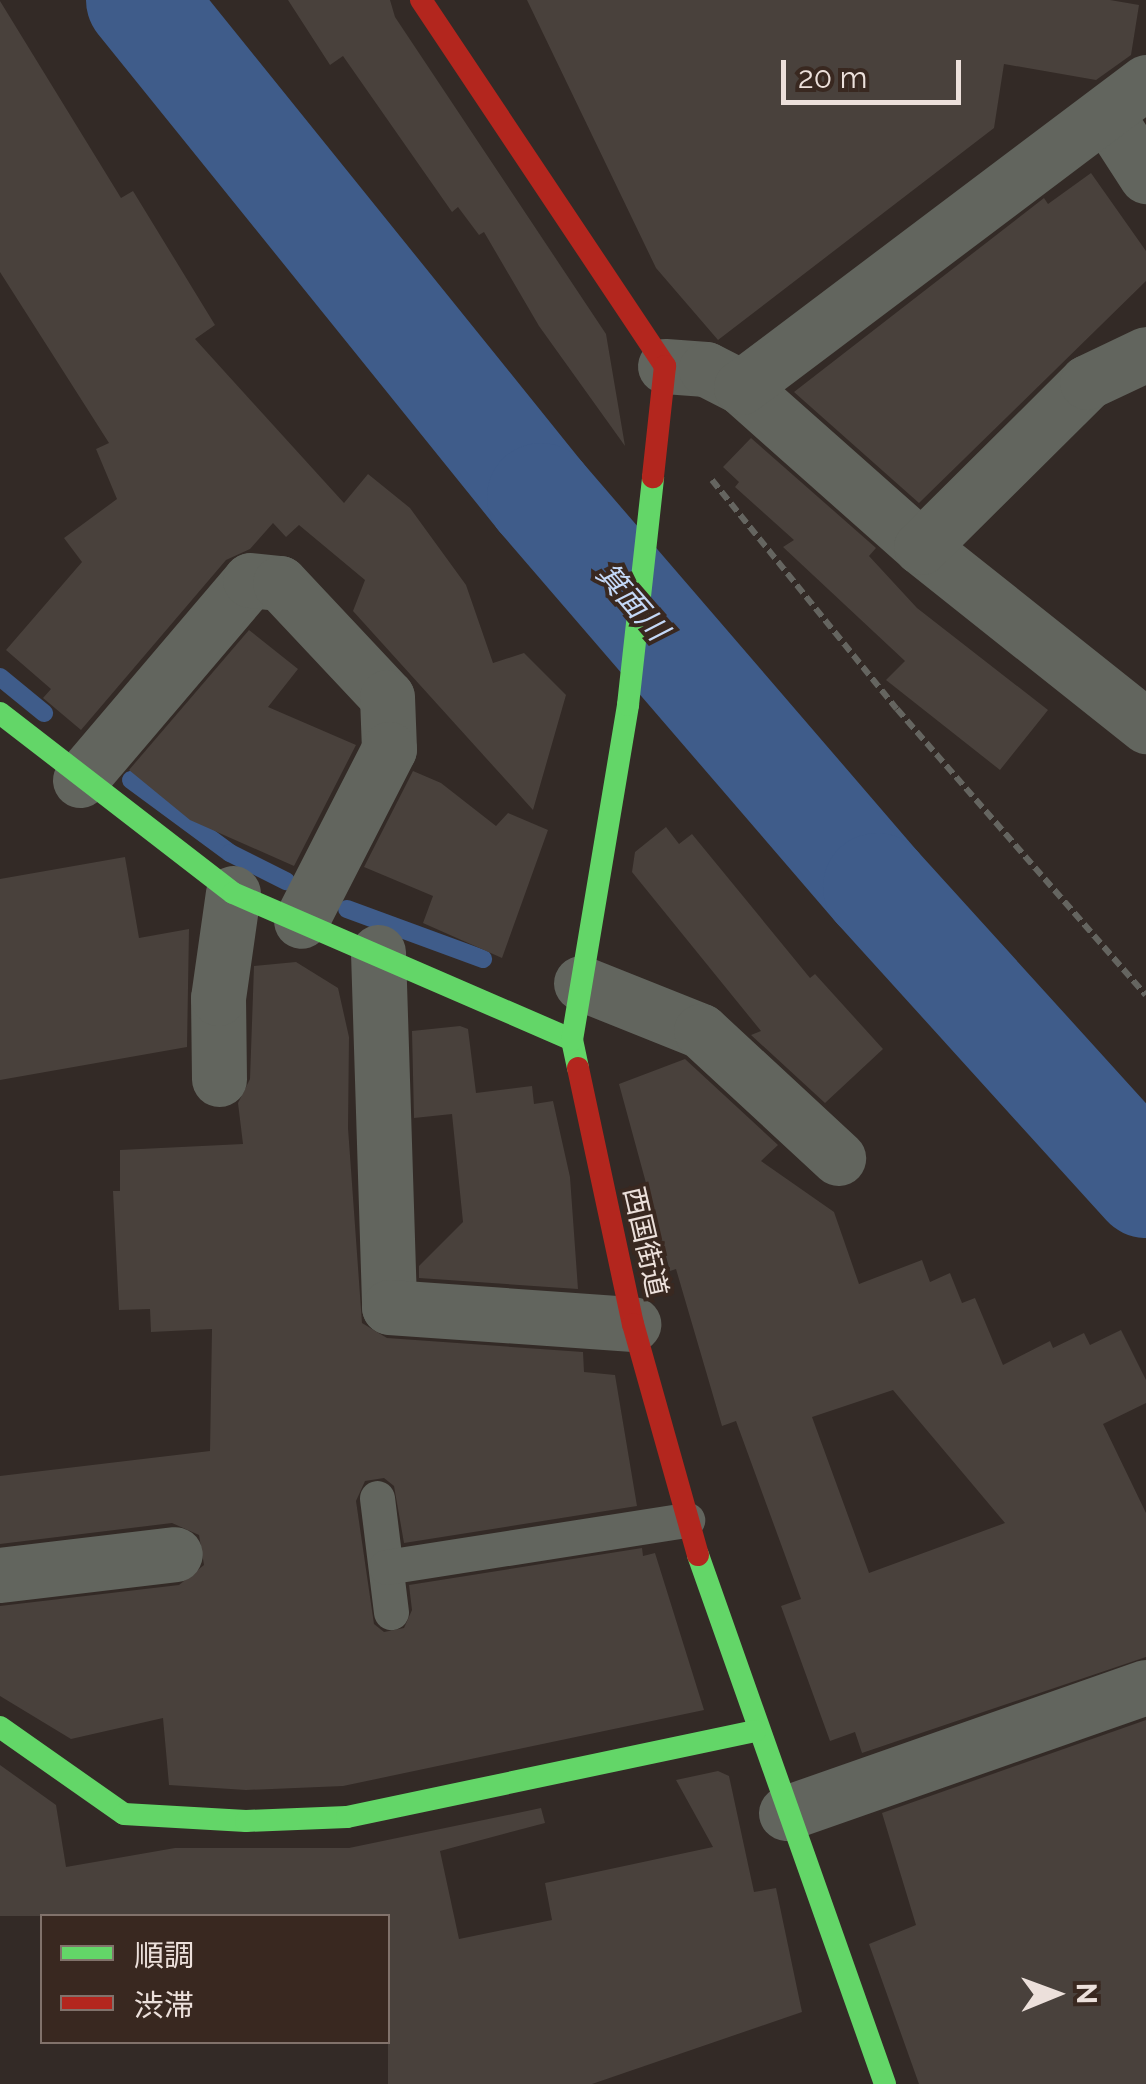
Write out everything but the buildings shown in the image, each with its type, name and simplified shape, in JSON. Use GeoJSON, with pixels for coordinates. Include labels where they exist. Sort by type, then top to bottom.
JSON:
{"type":"FeatureCollection","features":[{"type":"Feature","properties":{"kind":"street"},"geometry":{"type":"LineString","coordinates":[[0,713],[80,780],[233,893],[378,952],[572,1040],[628,704],[663,391],[421,0]]}},
{"type":"Feature","properties":{"kind":"street"},"geometry":{"type":"LineString","coordinates":[[741,386],[1126,98],[1146,176]]}},
{"type":"Feature","properties":{"kind":"street"},"geometry":{"type":"LineString","coordinates":[[921,547],[1087,382],[1146,354]]}},
{"type":"Feature","properties":{"kind":"street"},"geometry":{"type":"LineString","coordinates":[[663,391],[706,369],[741,386],[921,547],[1146,726]]}},
{"type":"Feature","properties":{"kind":"street"},"geometry":{"type":"LineString","coordinates":[[80,780],[250,580],[280,583],[387,697],[389,749],[301,921]]}},
{"type":"Feature","properties":{"kind":"street"},"geometry":{"type":"LineString","coordinates":[[219,1080],[218,998],[233,893]]}},
{"type":"Feature","properties":{"kind":"street"},"geometry":{"type":"LineString","coordinates":[[378,952],[389,1307],[632,1324]]}},
{"type":"Feature","properties":{"kind":"street"},"geometry":{"type":"LineString","coordinates":[[581,984],[701,1031],[838,1158]]}},
{"type":"Feature","properties":{"kind":"street","name":"西国街道"},"geometry":{"type":"LineString","coordinates":[[572,1040],[632,1324],[687,1520],[873,2081]]}},
{"type":"Feature","properties":{"kind":"street"},"geometry":{"type":"LineString","coordinates":[[0,1575],[144,1544]]}},
{"type":"Feature","properties":{"kind":"street"},"geometry":{"type":"LineString","coordinates":[[786,1812],[1146,1687]]}},
{"type":"Feature","properties":{"kind":"street"},"geometry":{"type":"LineString","coordinates":[[0,1727],[124,1814],[246,1821],[347,1817],[756,1731]]}},
{"type":"Feature","properties":{"kind":"lane"},"geometry":{"type":"LineString","coordinates":[[377,1498],[391,1612]]}},
{"type":"Feature","properties":{"kind":"lane"},"geometry":{"type":"LineString","coordinates":[[386,1567],[687,1520]]}},
{"type":"Feature","properties":{"kind":"path"},"geometry":{"type":"LineString","coordinates":[[663,391],[897,709],[1146,994]]}},
{"type":"Feature","properties":{"kind":"waterway","name":"箕面川"},"geometry":{"type":"LineString","coordinates":[[140,0],[541,497],[877,887],[1146,1184]]}},
{"type":"Feature","properties":{"kind":"waterway"},"geometry":{"type":"LineString","coordinates":[[0,677],[44,713]]}},
{"type":"Feature","properties":{"kind":"waterway"},"geometry":{"type":"LineString","coordinates":[[131,780],[230,853],[286,881]]}},
{"type":"Feature","properties":{"kind":"waterway"},"geometry":{"type":"LineString","coordinates":[[347,909],[483,959]]}},
{"type":"Feature","properties":{"kind":"traffic: fast"},"geometry":{"type":"LineString","coordinates":[[578,1068],[572,1040],[628,705],[653,477]]}},
{"type":"Feature","properties":{"kind":"traffic: fast"},"geometry":{"type":"LineString","coordinates":[[0,713],[233,893],[572,1040]]}},
{"type":"Feature","properties":{"kind":"traffic: fast"},"geometry":{"type":"LineString","coordinates":[[698,1555],[885,2084]]}},
{"type":"Feature","properties":{"kind":"traffic: fast"},"geometry":{"type":"LineString","coordinates":[[0,1727],[124,1814],[246,1821],[347,1817],[755,1731]]}},
{"type":"Feature","properties":{"kind":"traffic: jam"},"geometry":{"type":"LineString","coordinates":[[421,0],[665,366],[653,477]]}},
{"type":"Feature","properties":{"kind":"traffic: jam"},"geometry":{"type":"LineString","coordinates":[[578,1068],[633,1324],[698,1555]]}}]}
